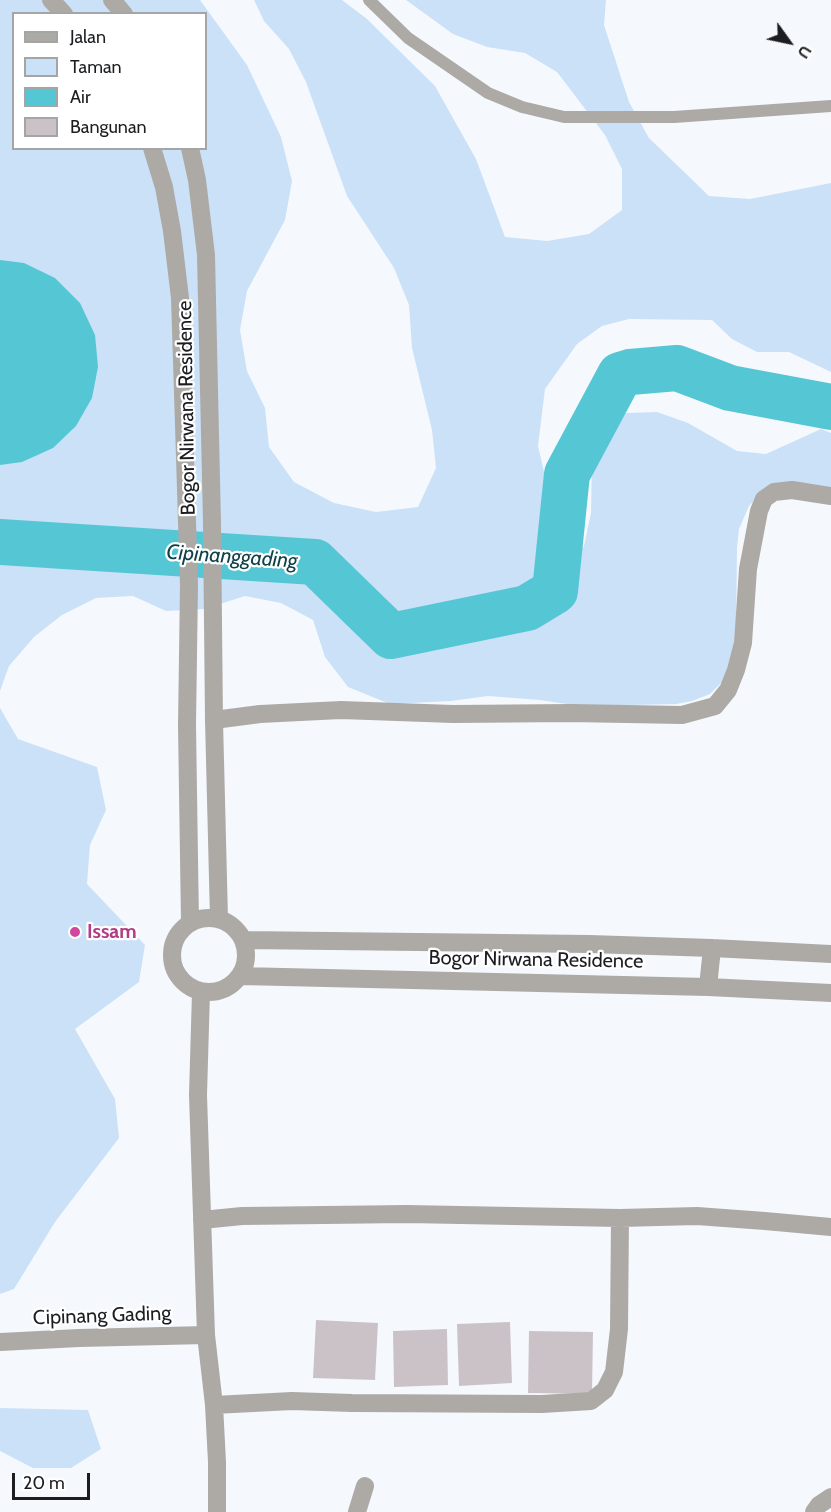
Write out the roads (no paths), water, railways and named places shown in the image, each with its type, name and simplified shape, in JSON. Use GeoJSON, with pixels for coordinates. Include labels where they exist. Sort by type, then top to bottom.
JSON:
{"type":"FeatureCollection","features":[{"type":"Feature","properties":{"kind":"street"},"geometry":{"type":"LineString","coordinates":[[51,0],[62,12]]}},
{"type":"Feature","properties":{"kind":"street"},"geometry":{"type":"LineString","coordinates":[[112,0],[122,12]]}},
{"type":"Feature","properties":{"kind":"street","name":"Bogor Nirwana Residence"},"geometry":{"type":"LineString","coordinates":[[153,150],[166,198],[180,298],[189,585],[187,725],[190,923]]}},
{"type":"Feature","properties":{"kind":"street","name":"Bogor Nirwana Residence"},"geometry":{"type":"LineString","coordinates":[[190,150],[197,180],[206,255],[219,919]]}},
{"type":"Feature","properties":{"kind":"street"},"geometry":{"type":"LineString","coordinates":[[214,720],[260,714],[341,710],[453,714],[682,715],[715,706],[728,690],[743,643],[748,569],[759,511],[765,499],[774,492],[792,490],[831,496]]}},
{"type":"Feature","properties":{"kind":"street"},"geometry":{"type":"LineString","coordinates":[[199,919],[219,919],[237,930],[244,940],[246,964],[241,976],[223,990],[212,993],[201,992],[189,987],[173,968],[171,955],[174,942],[180,931],[190,923],[199,919]]}},
{"type":"Feature","properties":{"kind":"street","name":"Bogor Nirwana Residence"},"geometry":{"type":"LineString","coordinates":[[244,940],[590,944],[831,954]]}},
{"type":"Feature","properties":{"kind":"street"},"geometry":{"type":"LineString","coordinates":[[708,987],[712,948]]}},
{"type":"Feature","properties":{"kind":"street","name":"Bogor Nirwana Residence"},"geometry":{"type":"LineString","coordinates":[[241,976],[708,987],[831,993]]}},
{"type":"Feature","properties":{"kind":"street"},"geometry":{"type":"LineString","coordinates":[[201,992],[198,1095],[206,1335],[214,1405],[217,1512]]}},
{"type":"Feature","properties":{"kind":"street"},"geometry":{"type":"LineString","coordinates":[[202,1220],[242,1216],[406,1214],[620,1218],[696,1216],[831,1227]]}},
{"type":"Feature","properties":{"kind":"street"},"geometry":{"type":"LineString","coordinates":[[214,1405],[292,1401],[542,1404],[591,1401],[605,1390],[614,1372],[619,1329],[620,1218]]}},
{"type":"Feature","properties":{"kind":"street","name":"Cipinang Gading"},"geometry":{"type":"LineString","coordinates":[[0,1342],[206,1335]]}},
{"type":"Feature","properties":{"kind":"street"},"geometry":{"type":"LineString","coordinates":[[357,1512],[365,1486]]}},
{"type":"Feature","properties":{"kind":"street"},"geometry":{"type":"LineString","coordinates":[[814,1512],[819,1505],[831,1497]]}},
{"type":"Feature","properties":{"kind":"lane"},"geometry":{"type":"LineString","coordinates":[[369,0],[408,38],[488,93],[522,107],[564,117],[674,117],[831,106]]}},
{"type":"Feature","properties":{"kind":"water"},"geometry":{"type":"Polygon","coordinates":[[[0,260],[24,263],[55,278],[80,303],[95,335],[98,367],[92,398],[76,426],[53,448],[22,462],[0,465],[0,260]]]}},
{"type":"Feature","properties":{"kind":"waterway","name":"Cipinanggading"},"geometry":{"type":"LineString","coordinates":[[0,542],[315,562],[391,636],[527,608],[555,591],[567,474],[620,375],[677,368],[730,388],[831,407]]}},
{"type":"Feature","properties":{"kind":"place","name":"Issam"},"geometry":{"type":"Point","coordinates":[75,932]}}]}
